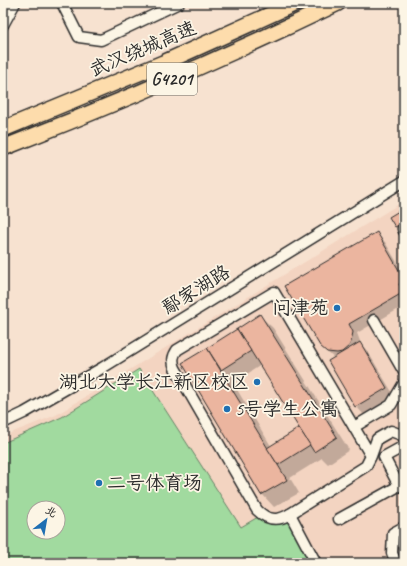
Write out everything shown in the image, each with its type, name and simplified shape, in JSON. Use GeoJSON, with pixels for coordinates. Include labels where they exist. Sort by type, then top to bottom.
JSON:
{"type":"FeatureCollection","features":[{"type":"Feature","properties":{"kind":"highway","name":"武汉绕城高速"},"geometry":{"type":"LineString","coordinates":[[3,129],[163,63],[296,3]]}},
{"type":"Feature","properties":{"kind":"highway","name":"武汉绕城高速"},"geometry":{"type":"LineString","coordinates":[[3,148],[170,80],[338,3]]}},
{"type":"Feature","properties":{"kind":"street"},"geometry":{"type":"LineString","coordinates":[[3,25],[15,3]]}},
{"type":"Feature","properties":{"kind":"street"},"geometry":{"type":"LineString","coordinates":[[62,3],[79,37],[101,40],[179,3]]}},
{"type":"Feature","properties":{"kind":"street","name":"鄢家湖路"},"geometry":{"type":"LineString","coordinates":[[3,423],[24,413],[102,368],[404,181]]}},
{"type":"Feature","properties":{"kind":"street"},"geometry":{"type":"LineString","coordinates":[[371,456],[274,292],[178,350],[174,354],[174,368],[256,510],[268,519],[282,519],[366,466],[404,446]]}},
{"type":"Feature","properties":{"kind":"street"},"geometry":{"type":"LineString","coordinates":[[374,320],[404,372]]}},
{"type":"Feature","properties":{"kind":"street"},"geometry":{"type":"LineString","coordinates":[[354,427],[391,405],[404,383]]}},
{"type":"Feature","properties":{"kind":"street"},"geometry":{"type":"LineString","coordinates":[[366,466],[377,439],[391,431],[404,436]]}},
{"type":"Feature","properties":{"kind":"street"},"geometry":{"type":"LineString","coordinates":[[339,518],[402,484],[384,457]]}},
{"type":"Feature","properties":{"kind":"street"},"geometry":{"type":"LineString","coordinates":[[290,514],[316,563]]}},
{"type":"Feature","properties":{"kind":"street"},"geometry":{"type":"LineString","coordinates":[[396,563],[392,553],[393,533],[404,527]]}},
{"type":"Feature","properties":{"kind":"shaded area","name":"湖北大学长江新区校区"},"geometry":{"type":"Polygon","coordinates":[[[404,201],[404,563],[3,563],[3,436],[56,415],[404,201]]]}},
{"type":"Feature","properties":{"kind":"green space","name":"二号体育场"},"geometry":{"type":"Polygon","coordinates":[[[139,369],[241,527],[258,517],[271,524],[279,524],[292,519],[316,563],[3,563],[3,443],[62,417],[139,369]]]}},
{"type":"Feature","properties":{"kind":"building"},"geometry":{"type":"Polygon","coordinates":[[[404,208],[404,222],[395,227],[389,217],[404,208]]]}},
{"type":"Feature","properties":{"kind":"building","name":"问津苑"},"geometry":{"type":"Polygon","coordinates":[[[377,232],[404,279],[404,281],[399,284],[404,292],[349,324],[353,332],[351,342],[342,352],[327,352],[320,346],[284,286],[377,232]]]}},
{"type":"Feature","properties":{"kind":"building"},"geometry":{"type":"Polygon","coordinates":[[[260,314],[337,437],[314,452],[237,329],[260,314]]]}},
{"type":"Feature","properties":{"kind":"building"},"geometry":{"type":"Polygon","coordinates":[[[237,329],[251,351],[221,370],[207,348],[237,329]]]}},
{"type":"Feature","properties":{"kind":"building"},"geometry":{"type":"Polygon","coordinates":[[[360,342],[387,388],[355,407],[328,361],[360,342]]]}},
{"type":"Feature","properties":{"kind":"building","name":"5号学生公寓"},"geometry":{"type":"Polygon","coordinates":[[[207,348],[287,480],[261,495],[182,363],[207,348]]]}},
{"type":"Feature","properties":{"kind":"building"},"geometry":{"type":"Polygon","coordinates":[[[299,428],[310,445],[278,465],[267,448],[299,428]]]}},
{"type":"Feature","properties":{"kind":"place","name":"问津苑"},"geometry":{"type":"Point","coordinates":[337,308]}},
{"type":"Feature","properties":{"kind":"place","name":"湖北大学长江新区校区"},"geometry":{"type":"Point","coordinates":[257,382]}},
{"type":"Feature","properties":{"kind":"place","name":"5号学生公寓"},"geometry":{"type":"Point","coordinates":[227,409]}},
{"type":"Feature","properties":{"kind":"place","name":"二号体育场"},"geometry":{"type":"Point","coordinates":[99,483]}}]}
